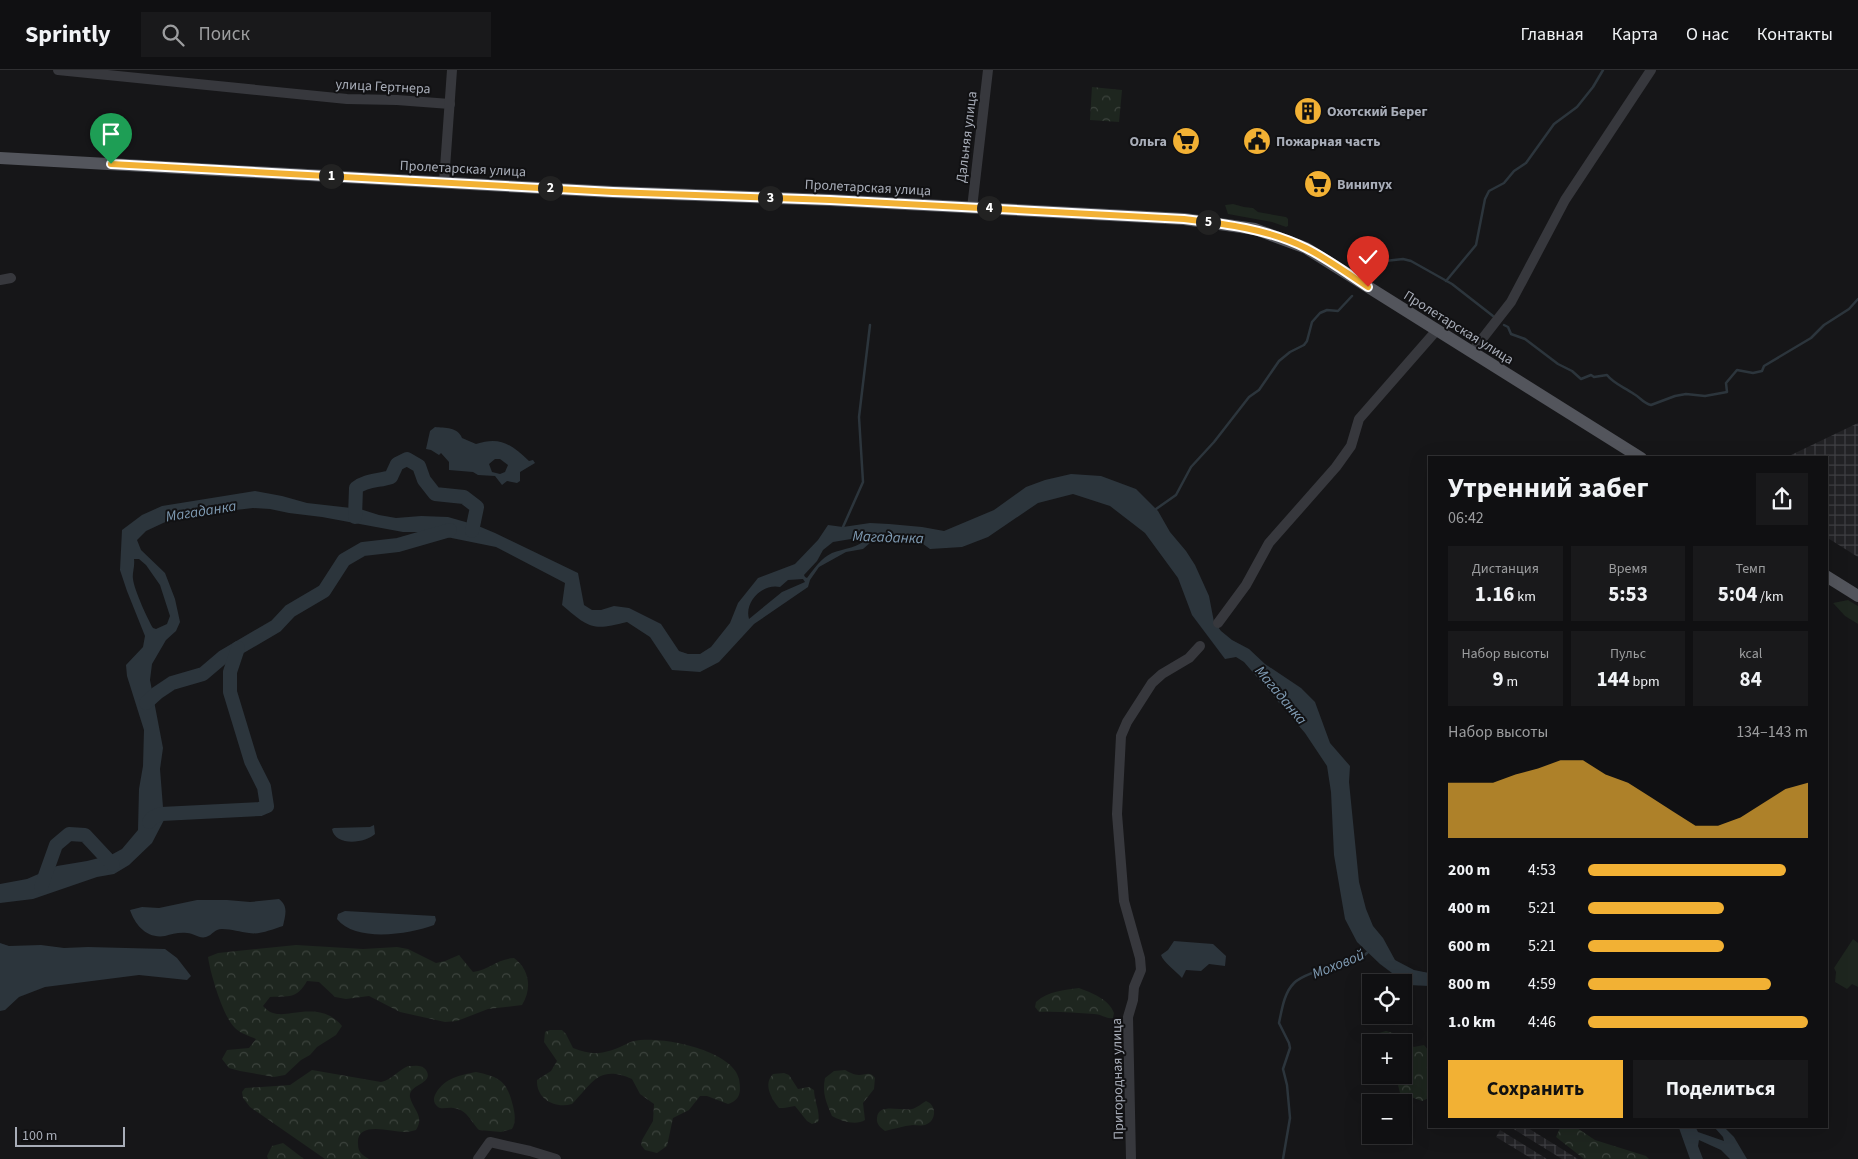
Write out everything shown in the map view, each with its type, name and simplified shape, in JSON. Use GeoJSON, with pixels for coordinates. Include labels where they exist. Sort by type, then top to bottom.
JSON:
{"type":"FeatureCollection","features":[{"type":"Feature","properties":{"kind":"main road","name":"Пролетарская улица"},"geometry":{"type":"LineString","coordinates":[[0,158],[613,192],[830,200],[1184,219],[1255,230],[1306,248],[1638,456]]}},
{"type":"Feature","properties":{"kind":"main road"},"geometry":{"type":"LineString","coordinates":[[1828,577],[1858,596]]}},
{"type":"Feature","properties":{"kind":"street","name":"улица Гертнера"},"geometry":{"type":"LineString","coordinates":[[58,70],[347,99],[450,104]]}},
{"type":"Feature","properties":{"kind":"street"},"geometry":{"type":"LineString","coordinates":[[444,182],[452,70]]}},
{"type":"Feature","properties":{"kind":"street","name":"Дальняя улица"},"geometry":{"type":"LineString","coordinates":[[972,208],[988,70]]}},
{"type":"Feature","properties":{"kind":"street"},"geometry":{"type":"LineString","coordinates":[[1472,352],[1511,302],[1566,200],[1650,70]]}},
{"type":"Feature","properties":{"kind":"street"},"geometry":{"type":"LineString","coordinates":[[0,280],[11,278]]}},
{"type":"Feature","properties":{"kind":"street"},"geometry":{"type":"LineString","coordinates":[[1218,623],[1246,585],[1270,543],[1336,467],[1351,446],[1359,419],[1436,331]]}},
{"type":"Feature","properties":{"kind":"street","name":"Пригородная улица"},"geometry":{"type":"LineString","coordinates":[[1131,1159],[1128,1017],[1133,1000],[1134,987],[1141,970],[1140,958],[1124,901],[1117,814],[1122,736],[1127,722],[1152,683],[1162,674],[1189,658],[1200,646]]}},
{"type":"Feature","properties":{"kind":"street"},"geometry":{"type":"LineString","coordinates":[[478,1159],[490,1142],[556,1159]]}},
{"type":"Feature","properties":{"kind":"shaded area"},"geometry":{"type":"Polygon","coordinates":[[[1858,423],[1858,557],[1828,538],[1828,456],[1791,455],[1858,423]]]}},
{"type":"Feature","properties":{"kind":"shaded area"},"geometry":{"type":"Polygon","coordinates":[[[1512,1128],[1528,1128],[1578,1159],[1562,1159],[1512,1128]]]}},
{"type":"Feature","properties":{"kind":"shaded area"},"geometry":{"type":"Polygon","coordinates":[[[1500,1130],[1547,1159],[1532,1159],[1496,1137],[1500,1130]]]}},
{"type":"Feature","properties":{"kind":"green space"},"geometry":{"type":"Polygon","coordinates":[[[1092,87],[1122,90],[1119,122],[1090,120],[1092,87]]]}},
{"type":"Feature","properties":{"kind":"green space"},"geometry":{"type":"Polygon","coordinates":[[[1233,204],[1253,208],[1258,212],[1286,217],[1288,219],[1288,226],[1228,214],[1225,205],[1233,204]]]}},
{"type":"Feature","properties":{"kind":"green space"},"geometry":{"type":"Polygon","coordinates":[[[1848,600],[1858,606],[1858,624],[1845,616],[1833,603],[1848,600]]]}},
{"type":"Feature","properties":{"kind":"green space"},"geometry":{"type":"Polygon","coordinates":[[[1853,939],[1858,943],[1858,987],[1852,984],[1847,989],[1835,982],[1836,972],[1834,968],[1853,939]]]}},
{"type":"Feature","properties":{"kind":"green space"},"geometry":{"type":"Polygon","coordinates":[[[296,945],[363,949],[397,947],[408,949],[436,963],[459,955],[473,972],[503,960],[514,958],[526,974],[528,980],[527,993],[522,1005],[488,1009],[457,1021],[445,1022],[400,1012],[369,996],[346,999],[335,997],[319,982],[307,981],[296,994],[270,997],[263,1006],[270,1012],[278,1014],[320,1012],[326,1014],[342,1026],[336,1035],[317,1047],[285,1075],[274,1077],[229,1068],[222,1059],[227,1050],[249,1048],[256,1039],[239,1031],[230,1022],[218,994],[208,957],[218,953],[296,945]]]}},
{"type":"Feature","properties":{"kind":"green space"},"geometry":{"type":"Polygon","coordinates":[[[1079,988],[1104,1000],[1112,1008],[1113,1018],[1094,1014],[1039,1012],[1035,1007],[1036,1002],[1046,995],[1079,988]]]}},
{"type":"Feature","properties":{"kind":"green space"},"geometry":{"type":"Polygon","coordinates":[[[562,1030],[573,1048],[591,1053],[607,1052],[632,1041],[646,1040],[661,1040],[694,1047],[724,1060],[734,1069],[739,1079],[738,1097],[728,1104],[707,1096],[700,1096],[689,1110],[673,1118],[667,1146],[657,1153],[645,1150],[641,1145],[653,1121],[654,1104],[640,1094],[632,1079],[620,1075],[603,1075],[591,1083],[572,1104],[553,1104],[543,1097],[537,1080],[551,1071],[557,1061],[544,1042],[545,1032],[562,1030]]]}},
{"type":"Feature","properties":{"kind":"green space"},"geometry":{"type":"Polygon","coordinates":[[[1386,1031],[1396,1034],[1378,1034],[1386,1031]]]}},
{"type":"Feature","properties":{"kind":"green space"},"geometry":{"type":"Polygon","coordinates":[[[1424,1045],[1428,1050],[1428,1098],[1422,1101],[1412,1097],[1412,1094],[1400,1093],[1397,1084],[1412,1084],[1412,1046],[1424,1045]]]}},
{"type":"Feature","properties":{"kind":"green space"},"geometry":{"type":"Polygon","coordinates":[[[408,1066],[422,1067],[428,1075],[410,1093],[411,1102],[419,1117],[416,1130],[398,1132],[375,1129],[363,1132],[359,1137],[359,1149],[362,1155],[369,1159],[325,1159],[250,1107],[243,1098],[242,1092],[245,1088],[290,1085],[312,1070],[381,1082],[408,1066]]]}},
{"type":"Feature","properties":{"kind":"green space"},"geometry":{"type":"Polygon","coordinates":[[[845,1070],[857,1075],[869,1074],[875,1078],[874,1089],[863,1103],[865,1120],[861,1122],[848,1122],[832,1116],[826,1102],[824,1093],[825,1078],[834,1071],[845,1070]]]}},
{"type":"Feature","properties":{"kind":"green space"},"geometry":{"type":"Polygon","coordinates":[[[476,1072],[497,1078],[505,1086],[511,1098],[514,1112],[515,1121],[512,1129],[501,1132],[479,1130],[462,1111],[453,1108],[440,1108],[435,1104],[435,1095],[444,1084],[459,1076],[476,1072]]]}},
{"type":"Feature","properties":{"kind":"green space"},"geometry":{"type":"Polygon","coordinates":[[[784,1073],[789,1075],[798,1089],[809,1087],[814,1090],[819,1115],[818,1122],[812,1124],[807,1121],[795,1106],[779,1108],[776,1104],[768,1087],[770,1078],[773,1074],[784,1073]]]}},
{"type":"Feature","properties":{"kind":"green space"},"geometry":{"type":"Polygon","coordinates":[[[926,1101],[934,1109],[934,1113],[932,1120],[925,1125],[909,1125],[885,1131],[878,1124],[878,1113],[882,1110],[908,1110],[916,1108],[926,1101]]]}},
{"type":"Feature","properties":{"kind":"green space"},"geometry":{"type":"Polygon","coordinates":[[[1560,1128],[1577,1128],[1595,1140],[1646,1156],[1649,1159],[1584,1159],[1556,1137],[1560,1128]]]}},
{"type":"Feature","properties":{"kind":"green space"},"geometry":{"type":"Polygon","coordinates":[[[283,1143],[304,1159],[268,1159],[267,1156],[272,1146],[283,1143]]]}},
{"type":"Feature","properties":{"kind":"water"},"geometry":{"type":"Polygon","coordinates":[[[435,427],[447,428],[458,432],[462,438],[476,444],[499,441],[511,446],[529,461],[533,460],[535,463],[520,472],[520,481],[517,483],[507,481],[502,485],[495,476],[449,470],[449,462],[441,453],[439,455],[426,449],[430,431],[435,427]],[[495,459],[489,464],[492,472],[500,474],[505,472],[508,465],[500,459],[495,459]]]}},
{"type":"Feature","properties":{"kind":"water"},"geometry":{"type":"Polygon","coordinates":[[[1071,474],[1101,476],[1136,489],[1158,511],[1170,532],[1195,565],[1209,596],[1214,622],[1221,631],[1232,640],[1249,649],[1265,664],[1301,688],[1315,702],[1330,743],[1350,766],[1349,782],[1359,882],[1366,909],[1373,926],[1383,938],[1395,960],[1414,970],[1428,973],[1428,986],[1412,985],[1412,974],[1393,974],[1380,964],[1357,942],[1345,919],[1334,855],[1331,792],[1327,766],[1305,733],[1244,662],[1236,657],[1225,659],[1192,615],[1178,578],[1145,533],[1110,506],[1073,494],[1038,503],[988,537],[962,547],[930,549],[919,541],[871,542],[863,549],[846,552],[819,567],[810,580],[808,587],[754,624],[719,662],[700,672],[672,670],[650,637],[627,622],[598,627],[585,623],[562,605],[565,583],[496,547],[422,532],[403,532],[270,509],[253,508],[176,517],[146,531],[137,540],[141,550],[165,573],[175,599],[180,622],[176,631],[166,640],[152,664],[150,680],[163,748],[160,769],[164,820],[152,843],[129,865],[114,874],[97,877],[33,899],[0,903],[0,884],[27,879],[57,866],[111,855],[122,849],[138,830],[144,730],[127,676],[126,665],[143,647],[145,636],[120,570],[122,530],[142,515],[162,506],[255,491],[307,503],[360,509],[396,518],[421,516],[448,517],[495,533],[578,573],[584,605],[592,610],[601,610],[614,606],[629,608],[661,624],[679,651],[688,654],[700,654],[711,647],[730,623],[738,603],[758,578],[795,564],[818,540],[828,525],[843,527],[870,523],[922,527],[944,531],[994,510],[1026,487],[1071,474]],[[868,538],[833,542],[823,550],[817,561],[804,575],[805,577],[807,578],[828,555],[865,541],[868,538]],[[134,559],[134,584],[150,623],[156,629],[167,624],[170,616],[160,585],[146,565],[139,559],[134,559]],[[803,579],[788,580],[780,587],[767,588],[761,591],[749,606],[749,619],[782,592],[805,582],[803,579]]]}},
{"type":"Feature","properties":{"kind":"water"},"geometry":{"type":"Polygon","coordinates":[[[374,825],[375,834],[371,837],[351,842],[339,839],[334,835],[332,829],[370,827],[374,825]]]}},
{"type":"Feature","properties":{"kind":"water"},"geometry":{"type":"Polygon","coordinates":[[[279,899],[285,908],[283,926],[258,933],[219,929],[203,937],[190,933],[176,933],[165,936],[153,935],[147,933],[139,926],[130,910],[142,907],[159,908],[197,900],[250,902],[279,899]]]}},
{"type":"Feature","properties":{"kind":"water"},"geometry":{"type":"Polygon","coordinates":[[[345,911],[435,916],[436,920],[434,925],[411,931],[370,934],[346,927],[337,919],[338,914],[345,911]]]}},
{"type":"Feature","properties":{"kind":"water"},"geometry":{"type":"Polygon","coordinates":[[[1174,941],[1213,944],[1226,956],[1225,966],[1209,964],[1201,971],[1186,970],[1182,978],[1167,964],[1161,955],[1168,950],[1174,941]]]}},
{"type":"Feature","properties":{"kind":"water"},"geometry":{"type":"Polygon","coordinates":[[[0,943],[9,946],[41,945],[64,948],[165,949],[177,958],[191,976],[187,980],[139,975],[45,987],[19,997],[5,1010],[0,1011],[0,943]]]}},
{"type":"Feature","properties":{"kind":"water"},"geometry":{"type":"Polygon","coordinates":[[[1679,1128],[1696,1128],[1698,1132],[1724,1141],[1715,1128],[1725,1128],[1734,1137],[1747,1159],[1730,1159],[1721,1150],[1699,1140],[1698,1146],[1703,1159],[1690,1159],[1679,1128]]]}},
{"type":"Feature","properties":{"kind":"waterway"},"geometry":{"type":"LineString","coordinates":[[1446,281],[1476,245],[1485,199],[1489,191],[1504,183],[1514,171],[1526,163],[1554,124],[1577,107],[1593,87],[1603,70]]}},
{"type":"Feature","properties":{"kind":"waterway"},"geometry":{"type":"LineString","coordinates":[[1378,269],[1385,261],[1403,259],[1411,261],[1452,284],[1493,316]]}},
{"type":"Feature","properties":{"kind":"waterway"},"geometry":{"type":"LineString","coordinates":[[1156,509],[1176,495],[1191,467],[1214,442],[1249,397],[1259,390],[1279,361],[1290,352],[1304,345],[1307,341],[1312,322],[1320,313],[1327,310],[1338,311],[1352,296]]}},
{"type":"Feature","properties":{"kind":"waterway"},"geometry":{"type":"LineString","coordinates":[[1504,325],[1508,327],[1511,334],[1525,339],[1581,379],[1591,375],[1594,377],[1607,375],[1616,383],[1651,405],[1686,394],[1705,396],[1727,392],[1726,383],[1737,370],[1753,373],[1762,371],[1764,366],[1811,338],[1824,325],[1849,309],[1858,299]]}},
{"type":"Feature","properties":{"kind":"waterway"},"geometry":{"type":"LineString","coordinates":[[843,527],[863,482],[859,417],[870,325]]}},
{"type":"Feature","properties":{"kind":"waterway"},"geometry":{"type":"LineString","coordinates":[[355,517],[356,488],[368,482],[391,477],[397,464],[407,459],[419,466],[424,480],[435,494],[464,497],[477,507],[472,531]]}},
{"type":"Feature","properties":{"kind":"waterway","name":"Магаданка"},"geometry":{"type":"LineString","coordinates":[[146,703],[172,683],[203,674],[223,657],[276,626],[290,611],[324,591],[344,560],[363,549],[398,545],[450,530]]}},
{"type":"Feature","properties":{"kind":"waterway","name":"Магаданка"},"geometry":{"type":"LineString","coordinates":[[149,822],[152,818],[161,814],[260,809],[267,806],[264,787],[251,761],[230,692],[230,672],[238,648]]}},
{"type":"Feature","properties":{"kind":"waterway"},"geometry":{"type":"LineString","coordinates":[[41,887],[56,845],[69,834],[85,835],[113,865]]}},
{"type":"Feature","properties":{"kind":"waterway","name":"Моховой"},"geometry":{"type":"LineString","coordinates":[[1283,1159],[1290,1118],[1287,1085],[1283,1069],[1290,1048],[1279,1023],[1286,996],[1298,980],[1324,969],[1354,961],[1364,956],[1370,950]]}},
{"type":"Feature","properties":{"kind":"place","name":"Охотский Берег"},"geometry":{"type":"Point","coordinates":[1308,111]}},
{"type":"Feature","properties":{"kind":"place","name":"Ольга"},"geometry":{"type":"Point","coordinates":[1186,141]}},
{"type":"Feature","properties":{"kind":"place","name":"Пожарная часть"},"geometry":{"type":"Point","coordinates":[1257,141]}},
{"type":"Feature","properties":{"kind":"place","name":"Винипух"},"geometry":{"type":"Point","coordinates":[1318,184]}},
{"type":"Feature","properties":{"kind":"route"},"geometry":{"type":"LineString","coordinates":[[111,164],[613,192],[830,200],[1184,219],[1234,226],[1273,235],[1306,248],[1368,287]]}}]}
